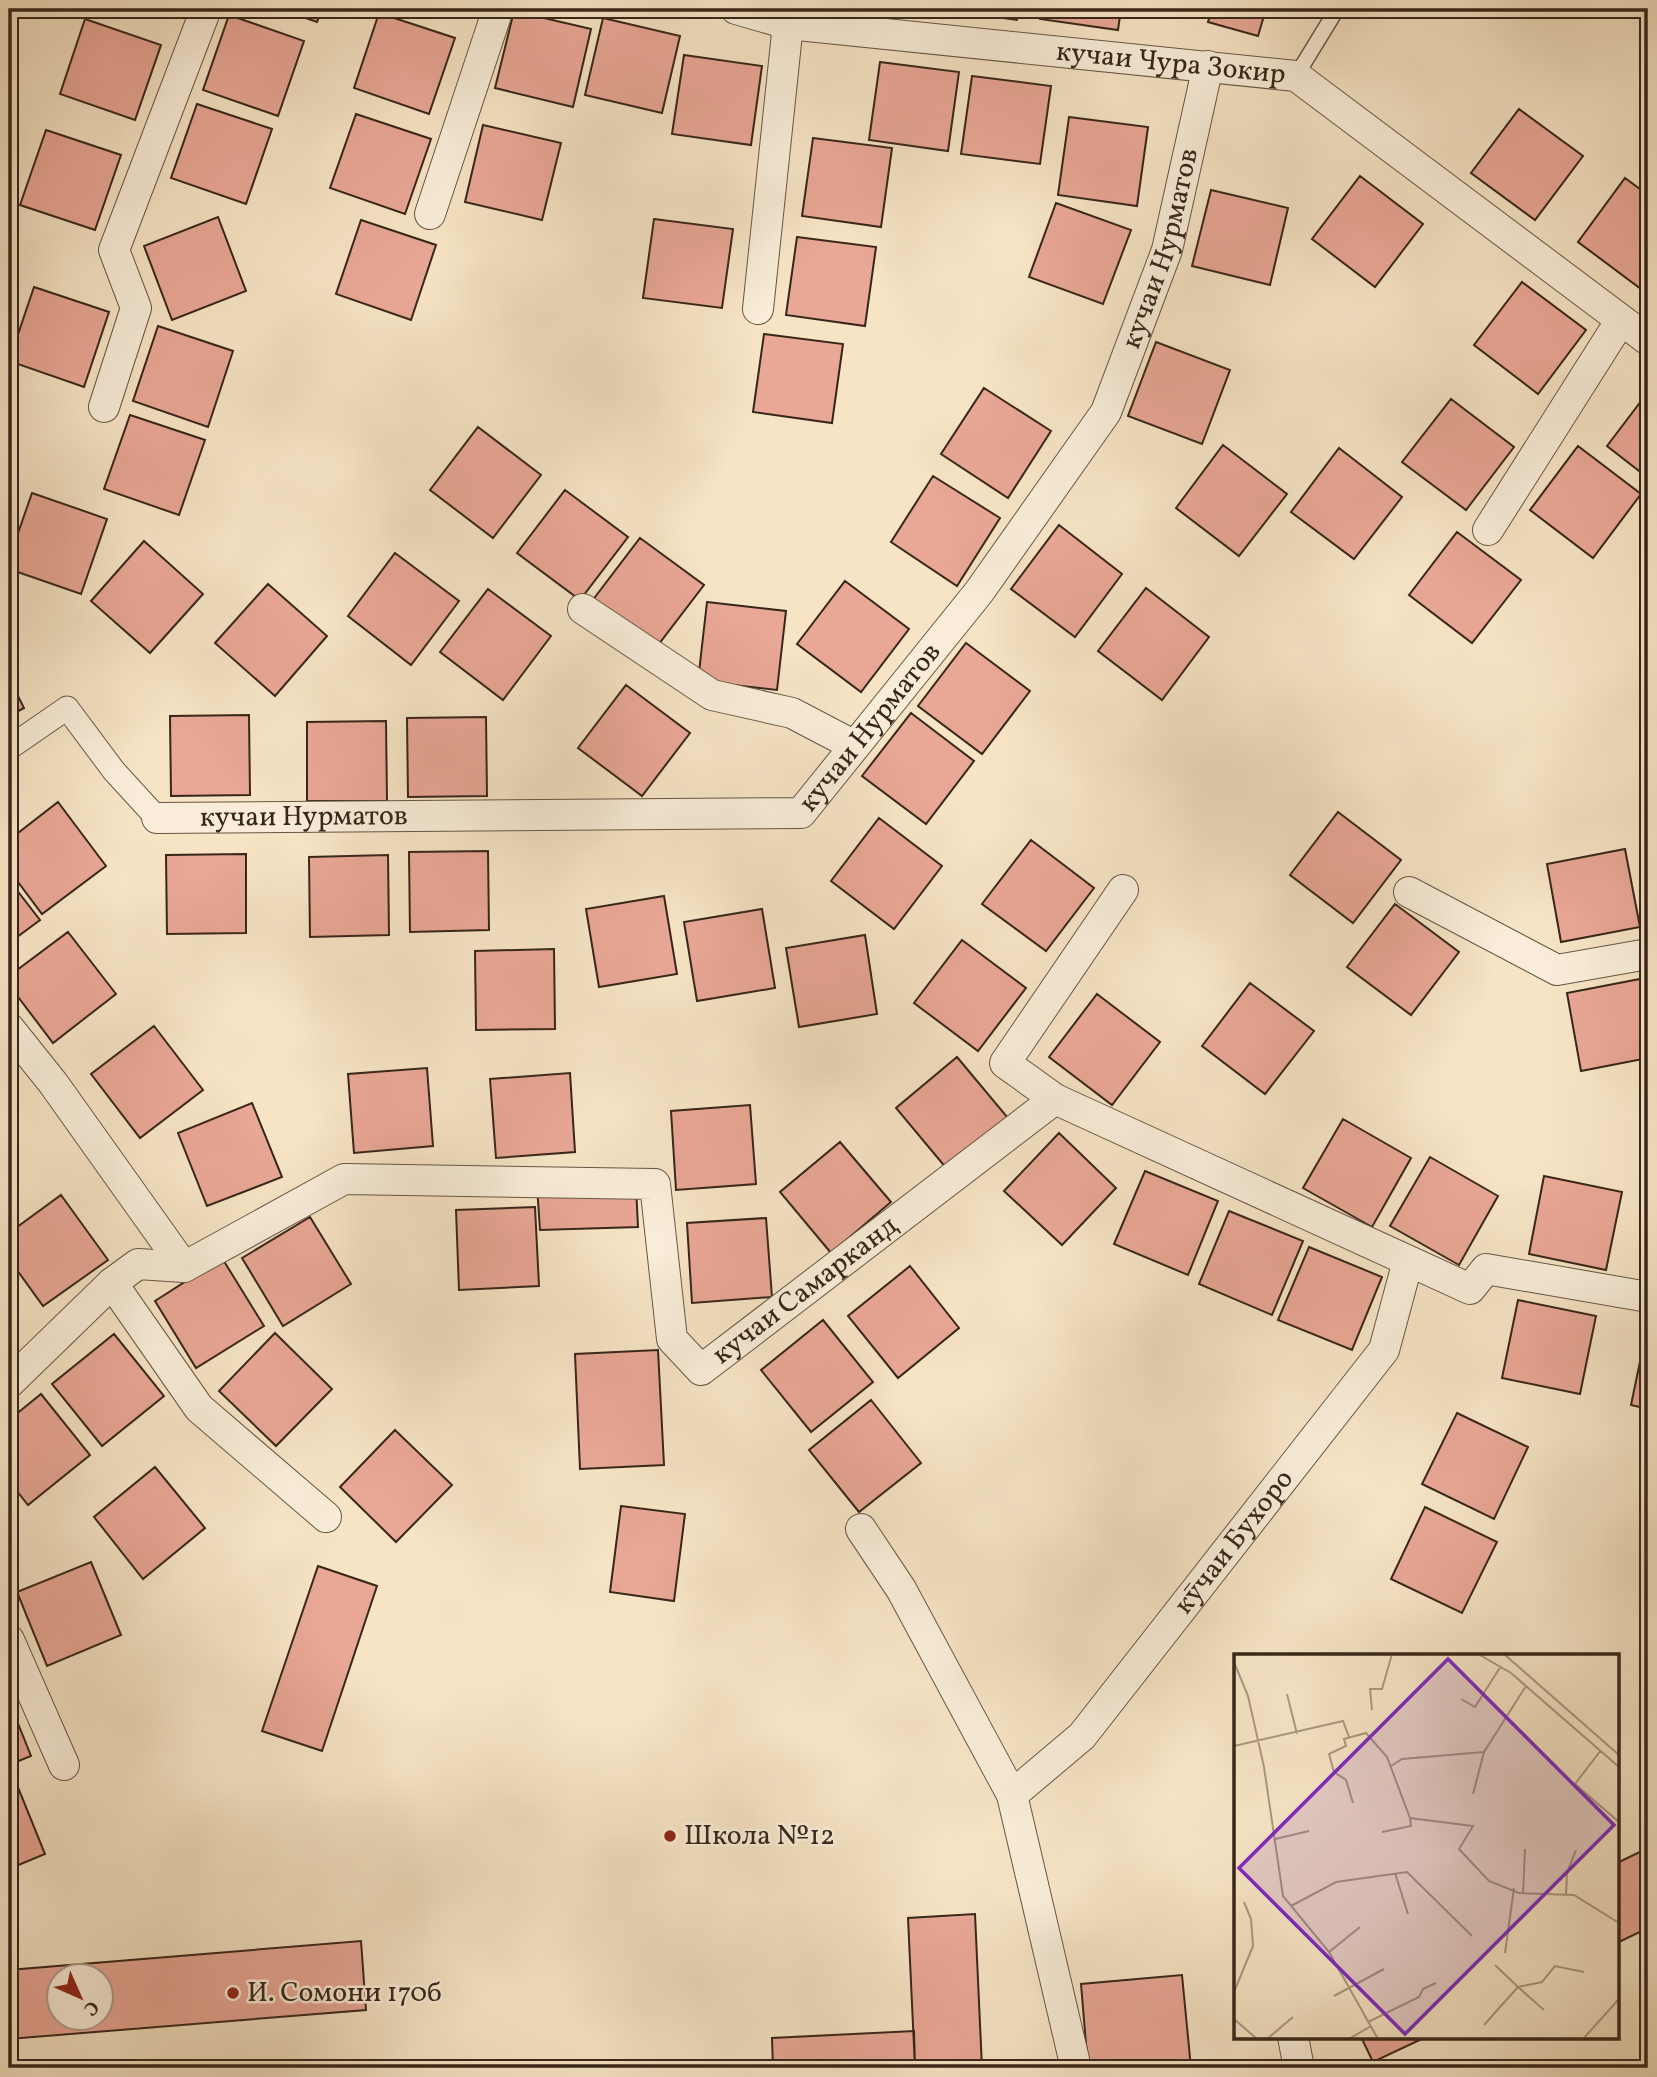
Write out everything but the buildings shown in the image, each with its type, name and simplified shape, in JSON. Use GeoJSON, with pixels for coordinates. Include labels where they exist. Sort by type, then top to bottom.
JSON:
{"type":"FeatureCollection","features":[{"type":"Feature","properties":{"kind":"street"},"geometry":{"type":"LineString","coordinates":[[104,407],[136,308],[114,250],[206,9]]}},
{"type":"Feature","properties":{"kind":"street"},"geometry":{"type":"LineString","coordinates":[[430,214],[498,9]]}},
{"type":"Feature","properties":{"kind":"street","name":"кучаи Чура Зокир"},"geometry":{"type":"LineString","coordinates":[[736,9],[788,24],[1296,76],[1648,340]]}},
{"type":"Feature","properties":{"kind":"street"},"geometry":{"type":"LineString","coordinates":[[758,309],[788,24]]}},
{"type":"Feature","properties":{"kind":"street","name":"кучаи Нурматов"},"geometry":{"type":"LineString","coordinates":[[157,818],[801,813],[853,745],[979,592],[1106,412],[1167,250],[1208,65]]}},
{"type":"Feature","properties":{"kind":"street"},"geometry":{"type":"LineString","coordinates":[[1488,530],[1621,320]]}},
{"type":"Feature","properties":{"kind":"street"},"geometry":{"type":"LineString","coordinates":[[583,609],[712,695],[792,713],[853,745]]}},
{"type":"Feature","properties":{"kind":"street"},"geometry":{"type":"LineString","coordinates":[[9,748],[67,708],[114,771],[157,818]]}},
{"type":"Feature","properties":{"kind":"street"},"geometry":{"type":"LineString","coordinates":[[1122,890],[1005,1063],[1055,1099],[1470,1289],[1486,1269],[1648,1297]]}},
{"type":"Feature","properties":{"kind":"street"},"geometry":{"type":"LineString","coordinates":[[1409,892],[1557,970],[1648,954]]}},
{"type":"Feature","properties":{"kind":"street"},"geometry":{"type":"LineString","coordinates":[[9,1028],[53,1083],[184,1267]]}},
{"type":"Feature","properties":{"kind":"street","name":"кучаи Самарканд"},"geometry":{"type":"LineString","coordinates":[[184,1267],[344,1179],[655,1184],[671,1339],[701,1370],[1055,1099]]}},
{"type":"Feature","properties":{"kind":"street","name":"кӯчаи Бухоро"},"geometry":{"type":"LineString","coordinates":[[1012,1795],[1082,1736],[1384,1350],[1408,1261]]}},
{"type":"Feature","properties":{"kind":"street"},"geometry":{"type":"LineString","coordinates":[[9,1383],[112,1283],[138,1264],[184,1267]]}},
{"type":"Feature","properties":{"kind":"street"},"geometry":{"type":"LineString","coordinates":[[112,1283],[199,1408],[326,1517]]}},
{"type":"Feature","properties":{"kind":"street"},"geometry":{"type":"LineString","coordinates":[[861,1529],[901,1589],[1012,1795],[1076,2068]]}},
{"type":"Feature","properties":{"kind":"street"},"geometry":{"type":"LineString","coordinates":[[9,1640],[64,1765]]}},
{"type":"Feature","properties":{"kind":"street"},"geometry":{"type":"LineString","coordinates":[[1293,2038],[1299,2068]]}},
{"type":"Feature","properties":{"kind":"lane"},"geometry":{"type":"LineString","coordinates":[[1296,76],[1337,9]]}},
{"type":"Feature","properties":{"kind":"place","name":"Школа №12"},"geometry":{"type":"Point","coordinates":[670,1836]}},
{"type":"Feature","properties":{"kind":"place","name":"И. Сомони 170б"},"geometry":{"type":"Point","coordinates":[233,1993]}}]}
